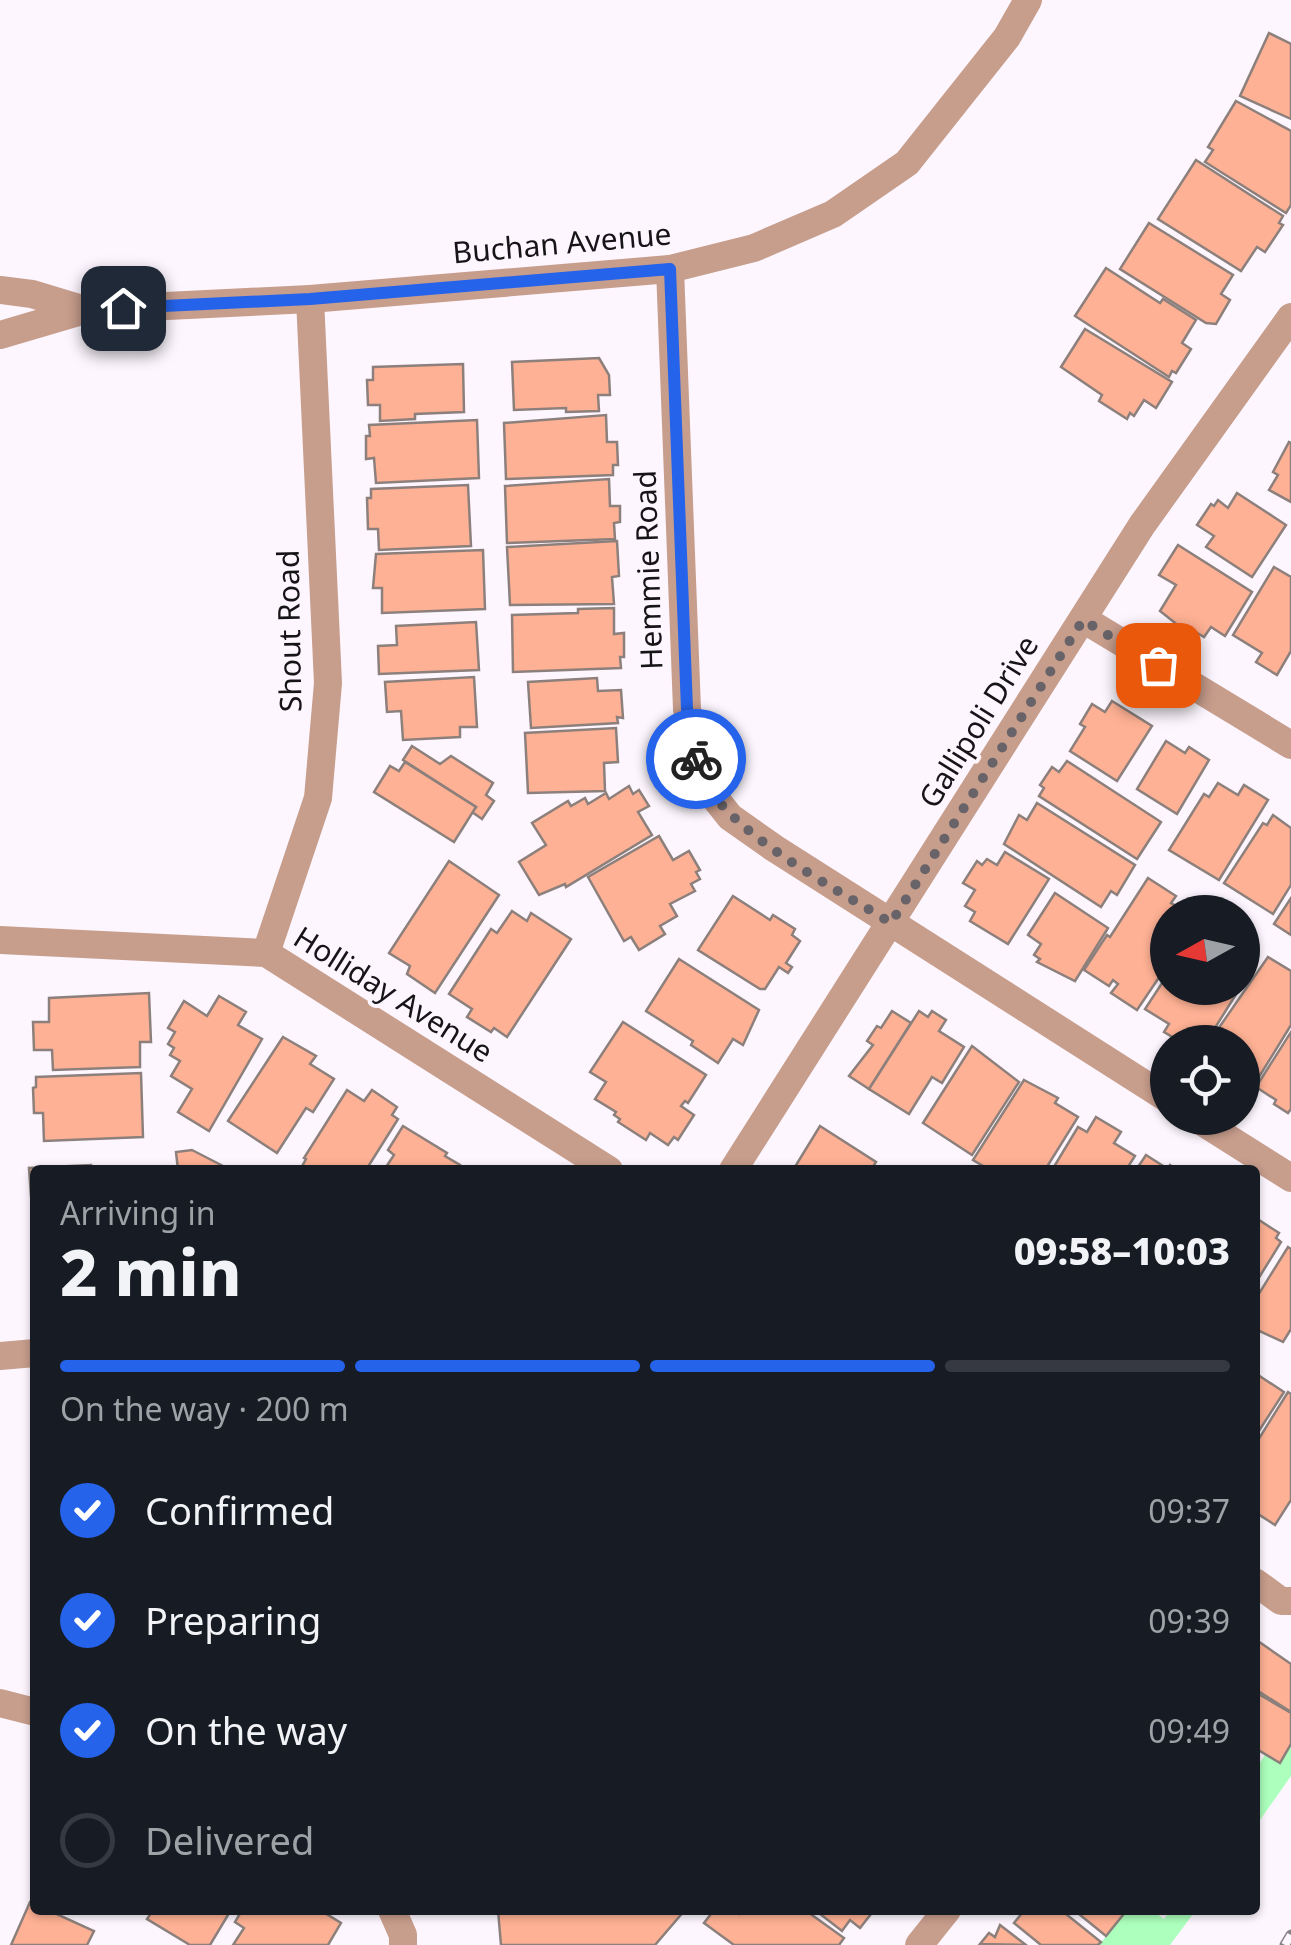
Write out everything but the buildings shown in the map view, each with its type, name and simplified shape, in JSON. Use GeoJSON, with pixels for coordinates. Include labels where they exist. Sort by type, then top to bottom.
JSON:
{"type":"FeatureCollection","features":[{"type":"Feature","properties":{"kind":"street","name":"Buchan Avenue"},"geometry":{"type":"LineString","coordinates":[[0,336],[85,310],[310,299],[670,269],[754,248],[833,214],[907,163],[1007,37],[1028,0]]}},
{"type":"Feature","properties":{"kind":"street","name":"Hemmie Road"},"geometry":{"type":"LineString","coordinates":[[670,269],[687,709],[700,778],[730,817],[1150,1088]]}},
{"type":"Feature","properties":{"kind":"street"},"geometry":{"type":"LineString","coordinates":[[0,290],[32,294],[85,310]]}},
{"type":"Feature","properties":{"kind":"street","name":"Shout Road"},"geometry":{"type":"LineString","coordinates":[[266,953],[318,798],[328,683],[310,299]]}},
{"type":"Feature","properties":{"kind":"street","name":"Gallipoli Drive"},"geometry":{"type":"LineString","coordinates":[[737,1165],[1142,524],[1291,316]]}},
{"type":"Feature","properties":{"kind":"street"},"geometry":{"type":"LineString","coordinates":[[1083,620],[1291,745]]}},
{"type":"Feature","properties":{"kind":"street","name":"Holliday Avenue"},"geometry":{"type":"LineString","coordinates":[[0,940],[266,953],[601,1165]]}},
{"type":"Feature","properties":{"kind":"street"},"geometry":{"type":"LineString","coordinates":[[1223,1135],[1291,1178]]}},
{"type":"Feature","properties":{"kind":"street"},"geometry":{"type":"LineString","coordinates":[[0,1356],[30,1354]]}},
{"type":"Feature","properties":{"kind":"street"},"geometry":{"type":"LineString","coordinates":[[1260,1586],[1281,1601],[1291,1601]]}},
{"type":"Feature","properties":{"kind":"street"},"geometry":{"type":"LineString","coordinates":[[0,1703],[30,1711]]}},
{"type":"Feature","properties":{"kind":"street"},"geometry":{"type":"LineString","coordinates":[[394,1915],[404,1945]]}},
{"type":"Feature","properties":{"kind":"street"},"geometry":{"type":"LineString","coordinates":[[919,1945],[943,1915]]}},
{"type":"Feature","properties":{"kind":"green space"},"geometry":{"type":"Polygon","coordinates":[[[1291,1744],[1291,1776],[1260,1820],[1260,1762],[1265,1755],[1280,1763],[1291,1744]]]}},
{"type":"Feature","properties":{"kind":"green space"},"geometry":{"type":"Polygon","coordinates":[[[1123,1915],[1158,1915],[1164,1919],[1167,1915],[1192,1915],[1170,1945],[1099,1945],[1123,1915]]]}},
{"type":"Feature","properties":{"kind":"railway"},"geometry":{"type":"LineString","coordinates":[[1285,1945],[1291,1935]]}},
{"type":"Feature","properties":{"kind":"way so far"},"geometry":{"type":"LineString","coordinates":[[696,759],[700,778],[730,817],[891,923],[1083,620],[1158,665]]}},
{"type":"Feature","properties":{"kind":"route"},"geometry":{"type":"LineString","coordinates":[[123,308],[310,299],[670,269],[687,709],[696,759]]}}]}
